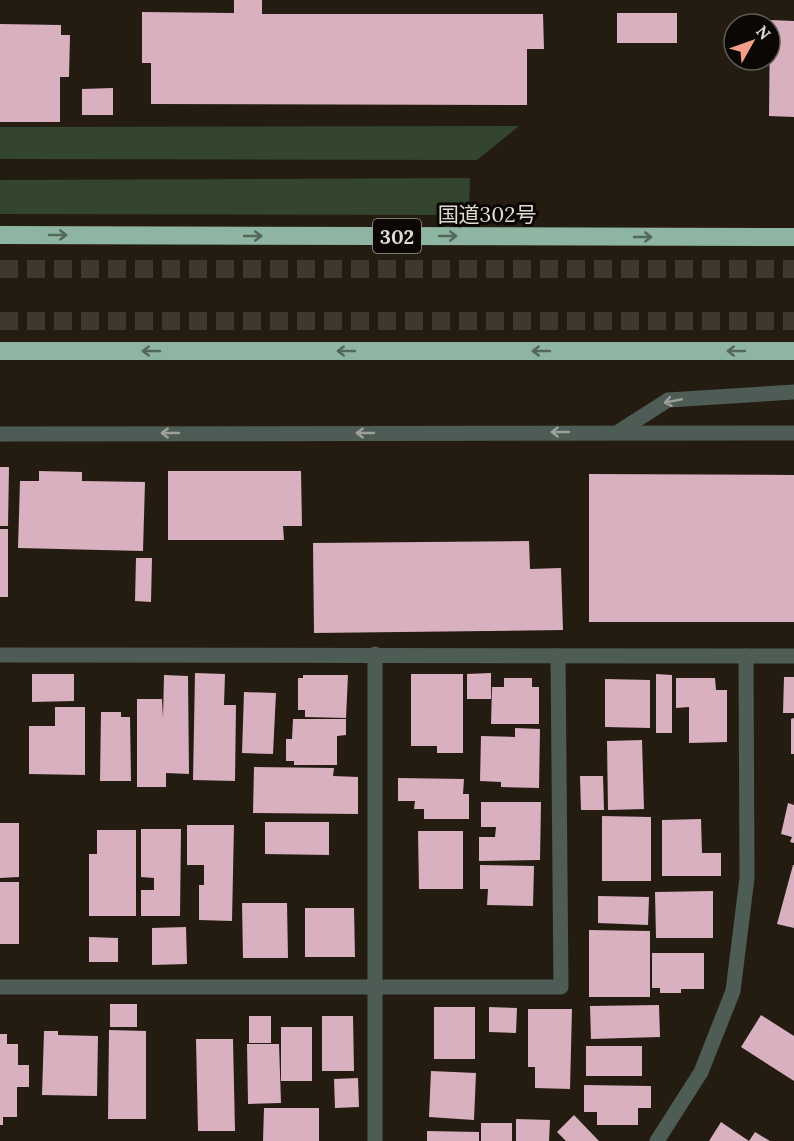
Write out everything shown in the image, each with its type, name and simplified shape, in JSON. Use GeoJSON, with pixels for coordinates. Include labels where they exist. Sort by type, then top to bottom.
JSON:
{"type":"FeatureCollection","features":[{"type":"Feature","properties":{"kind":"highway","name":"国道302号"},"geometry":{"type":"LineString","coordinates":[[0,235],[794,237]]}},
{"type":"Feature","properties":{"kind":"highway"},"geometry":{"type":"LineString","coordinates":[[0,351],[794,351]]}},
{"type":"Feature","properties":{"kind":"street"},"geometry":{"type":"LineString","coordinates":[[618,432],[668,400],[794,392]]}},
{"type":"Feature","properties":{"kind":"street"},"geometry":{"type":"LineString","coordinates":[[0,434],[794,433]]}},
{"type":"Feature","properties":{"kind":"street"},"geometry":{"type":"LineString","coordinates":[[375,654],[375,1141]]}},
{"type":"Feature","properties":{"kind":"street"},"geometry":{"type":"LineString","coordinates":[[0,655],[794,656]]}},
{"type":"Feature","properties":{"kind":"street"},"geometry":{"type":"LineString","coordinates":[[0,987],[561,987],[558,656]]}},
{"type":"Feature","properties":{"kind":"street"},"geometry":{"type":"LineString","coordinates":[[657,1141],[701,1072],[733,991],[747,878],[746,656]]}},
{"type":"Feature","properties":{"kind":"green space"},"geometry":{"type":"Polygon","coordinates":[[[519,126],[477,160],[0,159],[0,127],[519,126]]]}},
{"type":"Feature","properties":{"kind":"green space"},"geometry":{"type":"Polygon","coordinates":[[[470,178],[469,215],[0,214],[0,180],[470,178]]]}},
{"type":"Feature","properties":{"kind":"building"},"geometry":{"type":"Polygon","coordinates":[[[234,0],[262,0],[262,14],[543,14],[544,49],[527,49],[527,105],[151,104],[151,63],[142,63],[142,12],[234,13],[234,0]]]}},
{"type":"Feature","properties":{"kind":"building"},"geometry":{"type":"Polygon","coordinates":[[[617,13],[677,13],[677,43],[617,43],[617,13]]]}},
{"type":"Feature","properties":{"kind":"building"},"geometry":{"type":"Polygon","coordinates":[[[782,20],[794,21],[794,117],[769,116],[769,72],[782,72],[782,20]]]}},
{"type":"Feature","properties":{"kind":"building"},"geometry":{"type":"Polygon","coordinates":[[[0,24],[61,25],[61,35],[70,35],[69,77],[60,77],[60,122],[0,122],[0,24]]]}},
{"type":"Feature","properties":{"kind":"building"},"geometry":{"type":"Polygon","coordinates":[[[113,88],[113,115],[82,115],[82,89],[113,88]]]}},
{"type":"Feature","properties":{"kind":"building"},"geometry":{"type":"Polygon","coordinates":[[[0,467],[9,467],[8,526],[0,526],[0,467]]]}},
{"type":"Feature","properties":{"kind":"building"},"geometry":{"type":"Polygon","coordinates":[[[39,471],[82,472],[82,481],[145,482],[143,551],[18,548],[20,481],[39,481],[39,471]]]}},
{"type":"Feature","properties":{"kind":"building"},"geometry":{"type":"Polygon","coordinates":[[[168,471],[301,471],[302,526],[283,526],[284,540],[168,540],[168,471]]]}},
{"type":"Feature","properties":{"kind":"building"},"geometry":{"type":"Polygon","coordinates":[[[589,474],[794,475],[794,622],[589,622],[589,474]]]}},
{"type":"Feature","properties":{"kind":"building"},"geometry":{"type":"Polygon","coordinates":[[[0,529],[8,529],[8,597],[0,597],[0,529]]]}},
{"type":"Feature","properties":{"kind":"building"},"geometry":{"type":"Polygon","coordinates":[[[529,541],[530,569],[561,568],[563,630],[314,633],[313,543],[529,541]]]}},
{"type":"Feature","properties":{"kind":"building"},"geometry":{"type":"Polygon","coordinates":[[[136,558],[152,558],[151,602],[135,601],[136,558]]]}},
{"type":"Feature","properties":{"kind":"building"},"geometry":{"type":"Polygon","coordinates":[[[195,673],[225,674],[224,705],[236,705],[235,781],[193,780],[195,673]]]}},
{"type":"Feature","properties":{"kind":"building"},"geometry":{"type":"Polygon","coordinates":[[[491,673],[491,699],[467,699],[467,674],[491,673]]]}},
{"type":"Feature","properties":{"kind":"building"},"geometry":{"type":"Polygon","coordinates":[[[32,674],[74,674],[74,701],[32,702],[32,674]]]}},
{"type":"Feature","properties":{"kind":"building"},"geometry":{"type":"Polygon","coordinates":[[[411,674],[463,674],[463,753],[437,753],[437,746],[411,746],[411,674]]]}},
{"type":"Feature","properties":{"kind":"building"},"geometry":{"type":"Polygon","coordinates":[[[656,674],[672,675],[672,733],[656,733],[656,674]]]}},
{"type":"Feature","properties":{"kind":"building"},"geometry":{"type":"Polygon","coordinates":[[[164,675],[188,676],[189,774],[166,773],[166,787],[137,787],[137,699],[162,699],[163,718],[164,675]]]}},
{"type":"Feature","properties":{"kind":"building"},"geometry":{"type":"Polygon","coordinates":[[[303,675],[348,675],[346,718],[305,717],[305,710],[298,710],[298,678],[303,678],[303,675]]]}},
{"type":"Feature","properties":{"kind":"building"},"geometry":{"type":"Polygon","coordinates":[[[784,677],[794,677],[794,713],[783,713],[784,677]]]}},
{"type":"Feature","properties":{"kind":"building"},"geometry":{"type":"Polygon","coordinates":[[[504,678],[532,678],[532,687],[539,687],[539,724],[491,724],[492,687],[504,687],[504,678]]]}},
{"type":"Feature","properties":{"kind":"building"},"geometry":{"type":"Polygon","coordinates":[[[676,678],[715,678],[716,690],[727,690],[727,742],[689,743],[689,707],[676,708],[676,678]]]}},
{"type":"Feature","properties":{"kind":"building"},"geometry":{"type":"Polygon","coordinates":[[[605,679],[650,680],[650,728],[605,727],[605,679]]]}},
{"type":"Feature","properties":{"kind":"building"},"geometry":{"type":"Polygon","coordinates":[[[244,692],[276,693],[273,754],[242,753],[244,692]]]}},
{"type":"Feature","properties":{"kind":"building"},"geometry":{"type":"Polygon","coordinates":[[[55,707],[85,707],[85,775],[29,774],[29,726],[55,726],[55,707]]]}},
{"type":"Feature","properties":{"kind":"building"},"geometry":{"type":"Polygon","coordinates":[[[101,712],[121,712],[121,717],[130,717],[131,781],[100,781],[101,712]]]}},
{"type":"Feature","properties":{"kind":"building"},"geometry":{"type":"Polygon","coordinates":[[[794,718],[794,754],[791,754],[791,719],[794,718]]]}},
{"type":"Feature","properties":{"kind":"building"},"geometry":{"type":"Polygon","coordinates":[[[293,719],[346,719],[346,735],[337,736],[337,765],[294,765],[294,761],[286,761],[286,739],[292,739],[293,719]]]}},
{"type":"Feature","properties":{"kind":"building"},"geometry":{"type":"Polygon","coordinates":[[[515,728],[540,729],[539,788],[501,787],[501,782],[480,781],[481,736],[515,737],[515,728]]]}},
{"type":"Feature","properties":{"kind":"building"},"geometry":{"type":"Polygon","coordinates":[[[642,740],[644,809],[608,810],[607,741],[642,740]]]}},
{"type":"Feature","properties":{"kind":"building"},"geometry":{"type":"Polygon","coordinates":[[[254,767],[334,768],[333,776],[358,777],[358,814],[253,813],[254,767]]]}},
{"type":"Feature","properties":{"kind":"building"},"geometry":{"type":"Polygon","coordinates":[[[580,776],[603,776],[604,810],[581,810],[580,776]]]}},
{"type":"Feature","properties":{"kind":"building"},"geometry":{"type":"Polygon","coordinates":[[[398,778],[464,779],[463,794],[469,794],[469,819],[424,819],[424,809],[414,809],[415,801],[398,801],[398,778]]]}},
{"type":"Feature","properties":{"kind":"building"},"geometry":{"type":"Polygon","coordinates":[[[481,802],[541,802],[540,860],[479,861],[479,837],[495,837],[496,827],[481,827],[481,802]]]}},
{"type":"Feature","properties":{"kind":"building"},"geometry":{"type":"Polygon","coordinates":[[[788,803],[794,805],[794,843],[790,842],[792,837],[781,834],[788,803]]]}},
{"type":"Feature","properties":{"kind":"building"},"geometry":{"type":"Polygon","coordinates":[[[602,816],[651,817],[651,881],[602,881],[602,816]]]}},
{"type":"Feature","properties":{"kind":"building"},"geometry":{"type":"Polygon","coordinates":[[[701,819],[702,853],[721,853],[721,876],[662,876],[662,820],[701,819]]]}},
{"type":"Feature","properties":{"kind":"building"},"geometry":{"type":"Polygon","coordinates":[[[265,822],[329,822],[329,855],[265,854],[265,822]]]}},
{"type":"Feature","properties":{"kind":"building"},"geometry":{"type":"Polygon","coordinates":[[[0,823],[19,823],[19,877],[0,878],[0,823]]]}},
{"type":"Feature","properties":{"kind":"building"},"geometry":{"type":"Polygon","coordinates":[[[187,825],[234,825],[232,921],[199,920],[199,885],[204,885],[204,865],[187,865],[187,825]]]}},
{"type":"Feature","properties":{"kind":"building"},"geometry":{"type":"Polygon","coordinates":[[[141,829],[181,829],[180,916],[141,916],[141,890],[154,890],[154,878],[141,877],[141,829]]]}},
{"type":"Feature","properties":{"kind":"building"},"geometry":{"type":"Polygon","coordinates":[[[97,830],[136,830],[136,916],[89,916],[89,854],[97,854],[97,830]]]}},
{"type":"Feature","properties":{"kind":"building"},"geometry":{"type":"Polygon","coordinates":[[[418,831],[463,831],[463,889],[419,889],[418,831]]]}},
{"type":"Feature","properties":{"kind":"building"},"geometry":{"type":"Polygon","coordinates":[[[480,865],[534,866],[533,906],[487,905],[488,889],[480,889],[480,865]]]}},
{"type":"Feature","properties":{"kind":"building"},"geometry":{"type":"Polygon","coordinates":[[[794,865],[794,928],[777,924],[794,865]]]}},
{"type":"Feature","properties":{"kind":"building"},"geometry":{"type":"Polygon","coordinates":[[[0,882],[19,882],[19,944],[0,944],[0,882]]]}},
{"type":"Feature","properties":{"kind":"building"},"geometry":{"type":"Polygon","coordinates":[[[713,891],[713,938],[656,938],[655,892],[713,891]]]}},
{"type":"Feature","properties":{"kind":"building"},"geometry":{"type":"Polygon","coordinates":[[[598,896],[649,897],[648,925],[598,923],[598,896]]]}},
{"type":"Feature","properties":{"kind":"building"},"geometry":{"type":"Polygon","coordinates":[[[242,903],[287,903],[288,958],[243,958],[242,903]]]}},
{"type":"Feature","properties":{"kind":"building"},"geometry":{"type":"Polygon","coordinates":[[[305,908],[354,908],[355,957],[305,957],[305,908]]]}},
{"type":"Feature","properties":{"kind":"building"},"geometry":{"type":"Polygon","coordinates":[[[186,927],[187,964],[152,965],[152,928],[186,927]]]}},
{"type":"Feature","properties":{"kind":"building"},"geometry":{"type":"Polygon","coordinates":[[[589,930],[650,931],[650,997],[589,997],[589,930]]]}},
{"type":"Feature","properties":{"kind":"building"},"geometry":{"type":"Polygon","coordinates":[[[89,937],[118,938],[118,962],[89,962],[89,937]]]}},
{"type":"Feature","properties":{"kind":"building"},"geometry":{"type":"Polygon","coordinates":[[[652,953],[704,953],[704,989],[681,989],[681,993],[660,993],[660,988],[652,988],[652,953]]]}},
{"type":"Feature","properties":{"kind":"building"},"geometry":{"type":"Polygon","coordinates":[[[110,1004],[137,1004],[137,1027],[110,1027],[110,1004]]]}},
{"type":"Feature","properties":{"kind":"building"},"geometry":{"type":"Polygon","coordinates":[[[659,1005],[660,1037],[591,1039],[590,1006],[659,1005]]]}},
{"type":"Feature","properties":{"kind":"building"},"geometry":{"type":"Polygon","coordinates":[[[434,1007],[475,1007],[475,1059],[434,1059],[434,1007]]]}},
{"type":"Feature","properties":{"kind":"building"},"geometry":{"type":"Polygon","coordinates":[[[489,1007],[517,1008],[516,1033],[489,1032],[489,1007]]]}},
{"type":"Feature","properties":{"kind":"building"},"geometry":{"type":"Polygon","coordinates":[[[528,1009],[572,1009],[570,1089],[535,1088],[535,1067],[528,1067],[528,1009]]]}},
{"type":"Feature","properties":{"kind":"building"},"geometry":{"type":"Polygon","coordinates":[[[761,1015],[794,1036],[794,1081],[741,1047],[761,1015]]]}},
{"type":"Feature","properties":{"kind":"building"},"geometry":{"type":"Polygon","coordinates":[[[249,1016],[271,1016],[271,1043],[249,1043],[249,1016]]]}},
{"type":"Feature","properties":{"kind":"building"},"geometry":{"type":"Polygon","coordinates":[[[322,1016],[353,1016],[354,1071],[322,1071],[322,1016]]]}},
{"type":"Feature","properties":{"kind":"building"},"geometry":{"type":"Polygon","coordinates":[[[281,1027],[312,1027],[312,1081],[281,1081],[281,1027]]]}},
{"type":"Feature","properties":{"kind":"building"},"geometry":{"type":"Polygon","coordinates":[[[109,1030],[146,1031],[146,1119],[108,1119],[109,1030]]]}},
{"type":"Feature","properties":{"kind":"building"},"geometry":{"type":"Polygon","coordinates":[[[44,1031],[58,1031],[58,1035],[98,1036],[97,1096],[42,1095],[44,1031]]]}},
{"type":"Feature","properties":{"kind":"building"},"geometry":{"type":"Polygon","coordinates":[[[0,1034],[7,1034],[7,1044],[18,1044],[18,1065],[29,1065],[29,1087],[17,1087],[17,1117],[3,1117],[3,1125],[0,1125],[0,1034]]]}},
{"type":"Feature","properties":{"kind":"building"},"geometry":{"type":"Polygon","coordinates":[[[196,1039],[233,1039],[235,1131],[198,1131],[196,1039]]]}},
{"type":"Feature","properties":{"kind":"building"},"geometry":{"type":"Polygon","coordinates":[[[247,1044],[279,1044],[281,1103],[248,1104],[247,1044]]]}},
{"type":"Feature","properties":{"kind":"building"},"geometry":{"type":"Polygon","coordinates":[[[586,1046],[642,1046],[642,1076],[586,1076],[586,1046]]]}},
{"type":"Feature","properties":{"kind":"building"},"geometry":{"type":"Polygon","coordinates":[[[431,1071],[476,1073],[474,1120],[429,1117],[431,1071]]]}},
{"type":"Feature","properties":{"kind":"building"},"geometry":{"type":"Polygon","coordinates":[[[358,1078],[359,1107],[335,1108],[334,1079],[358,1078]]]}},
{"type":"Feature","properties":{"kind":"building"},"geometry":{"type":"Polygon","coordinates":[[[584,1085],[651,1086],[651,1108],[638,1108],[638,1125],[597,1125],[597,1112],[584,1112],[584,1085]]]}},
{"type":"Feature","properties":{"kind":"building"},"geometry":{"type":"Polygon","coordinates":[[[264,1108],[319,1108],[319,1141],[263,1141],[264,1108]]]}},
{"type":"Feature","properties":{"kind":"building"},"geometry":{"type":"Polygon","coordinates":[[[574,1115],[599,1141],[566,1141],[557,1132],[574,1115]]]}},
{"type":"Feature","properties":{"kind":"building"},"geometry":{"type":"Polygon","coordinates":[[[516,1119],[550,1120],[549,1141],[516,1141],[516,1119]]]}},
{"type":"Feature","properties":{"kind":"building"},"geometry":{"type":"Polygon","coordinates":[[[721,1122],[749,1141],[709,1141],[721,1122]]]}},
{"type":"Feature","properties":{"kind":"building"},"geometry":{"type":"Polygon","coordinates":[[[481,1123],[512,1123],[512,1141],[481,1141],[481,1123]]]}},
{"type":"Feature","properties":{"kind":"building"},"geometry":{"type":"Polygon","coordinates":[[[427,1131],[479,1132],[479,1141],[427,1141],[427,1131]]]}},
{"type":"Feature","properties":{"kind":"building"},"geometry":{"type":"Polygon","coordinates":[[[755,1132],[770,1141],[749,1141],[755,1132]]]}},
{"type":"Feature","properties":{"kind":"tunnel"},"geometry":{"type":"LineString","coordinates":[[0,269],[794,269]]}},
{"type":"Feature","properties":{"kind":"tunnel"},"geometry":{"type":"LineString","coordinates":[[0,321],[794,321]]}}]}
